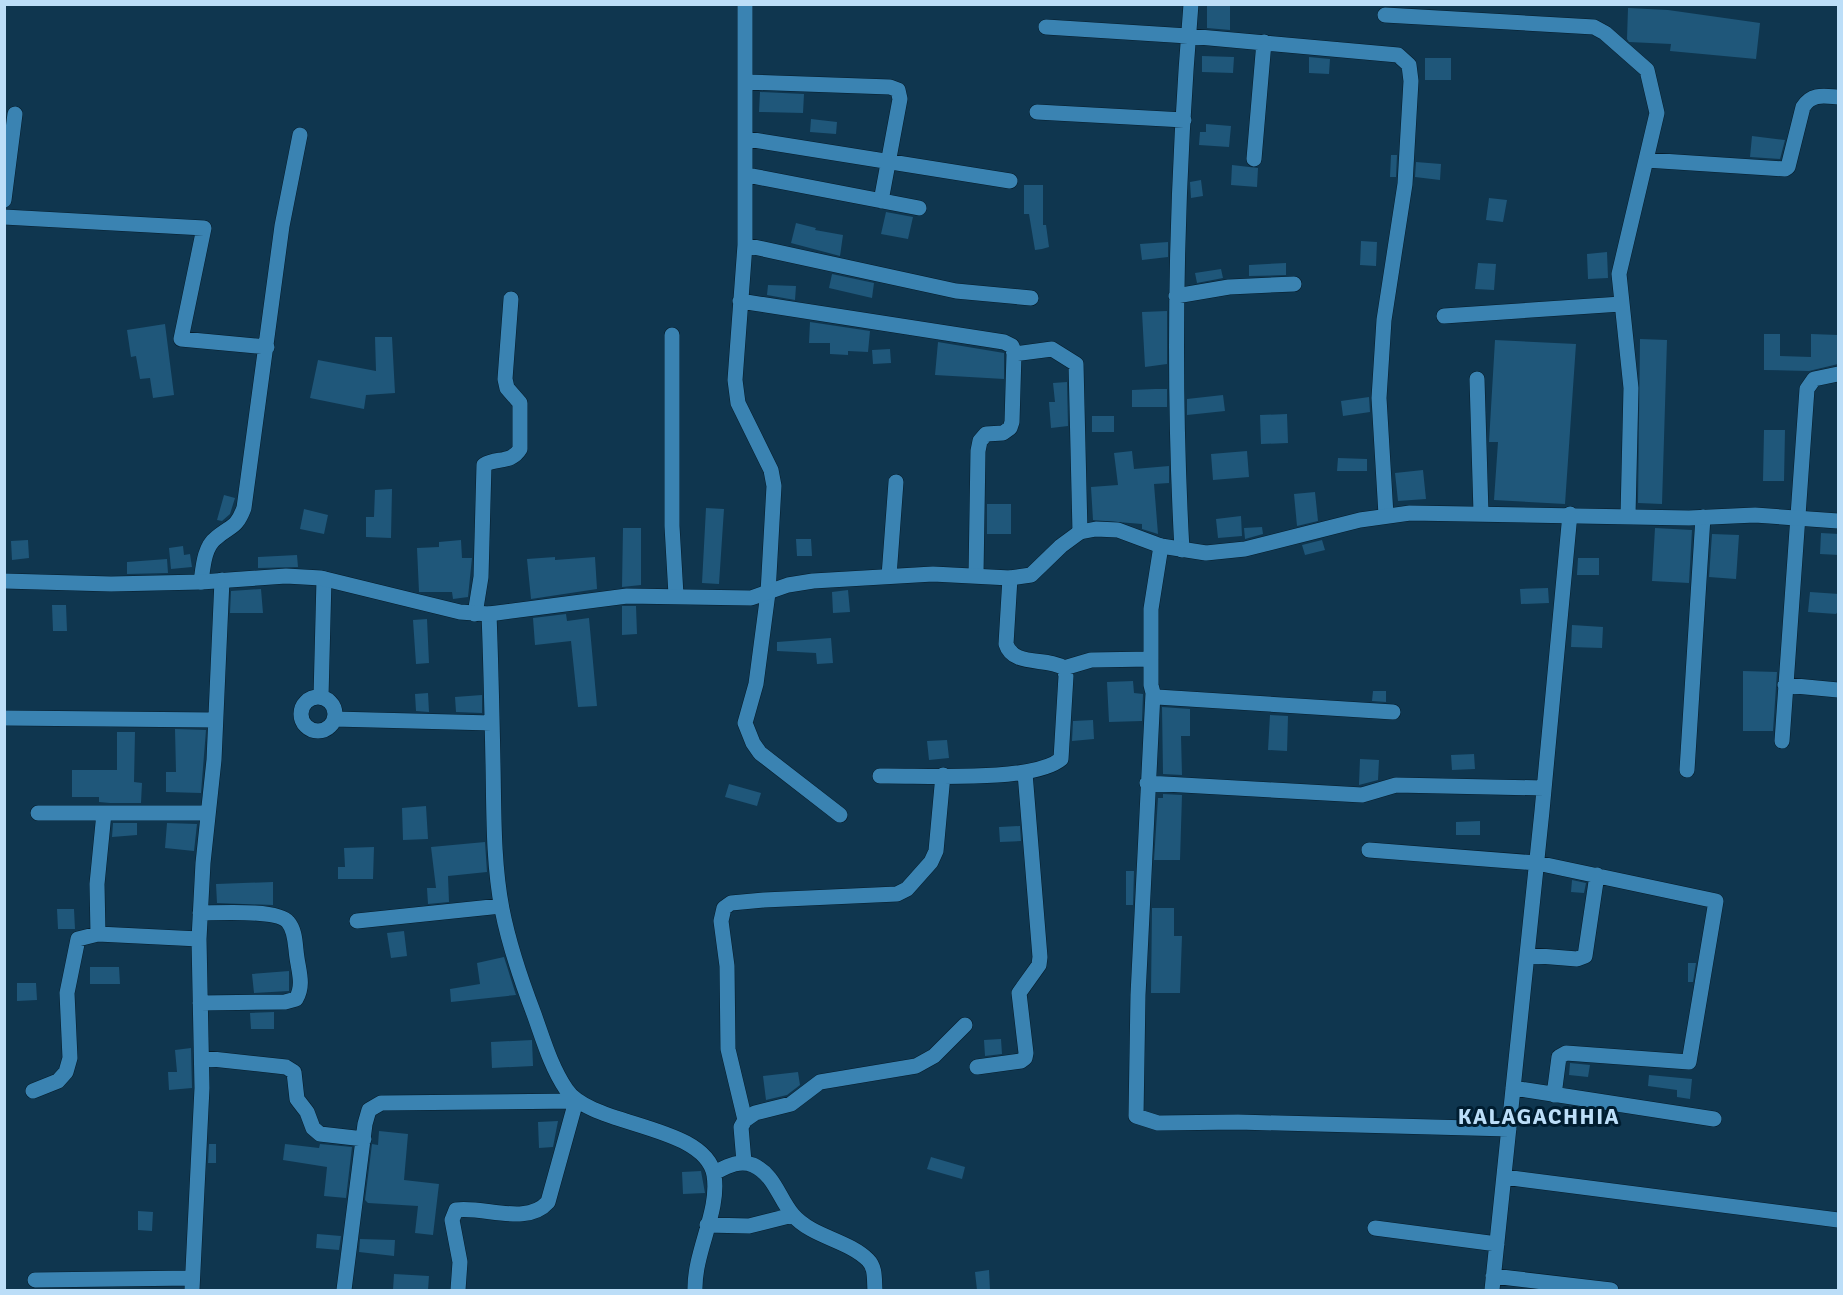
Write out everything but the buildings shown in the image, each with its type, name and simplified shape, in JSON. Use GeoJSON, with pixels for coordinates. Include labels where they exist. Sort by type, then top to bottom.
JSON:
{"type":"FeatureCollection","features":[{"type":"Feature","properties":{"kind":"street"},"geometry":{"type":"LineString","coordinates":[[745,4],[746,245],[735,354],[738,403],[771,470],[774,486],[768,593],[756,684],[745,723],[760,753],[840,815]]}},
{"type":"Feature","properties":{"kind":"street"},"geometry":{"type":"LineString","coordinates":[[1182,550],[1176,439],[1176,296],[1191,4]]}},
{"type":"Feature","properties":{"kind":"street"},"geometry":{"type":"LineString","coordinates":[[1384,15],[1594,27],[1605,33],[1647,70],[1654,92],[1657,113],[1621,262],[1619,287],[1631,388],[1628,516]]}},
{"type":"Feature","properties":{"kind":"street"},"geometry":{"type":"LineString","coordinates":[[1046,27],[1188,36],[1398,55],[1409,65],[1411,81],[1405,184],[1384,320],[1379,398],[1386,515]]}},
{"type":"Feature","properties":{"kind":"street"},"geometry":{"type":"LineString","coordinates":[[1254,159],[1263,42]]}},
{"type":"Feature","properties":{"kind":"street"},"geometry":{"type":"LineString","coordinates":[[746,82],[890,87],[898,90],[900,99],[881,201]]}},
{"type":"Feature","properties":{"kind":"street"},"geometry":{"type":"LineString","coordinates":[[1646,160],[1785,169],[1788,167],[1803,107],[1808,100],[1817,96],[1839,97]]}},
{"type":"Feature","properties":{"kind":"street"},"geometry":{"type":"LineString","coordinates":[[1037,112],[1184,120]]}},
{"type":"Feature","properties":{"kind":"street"},"geometry":{"type":"LineString","coordinates":[[4,200],[15,114]]}},
{"type":"Feature","properties":{"kind":"street"},"geometry":{"type":"LineString","coordinates":[[201,582],[210,545],[214,539],[238,523],[244,508],[282,226],[300,135]]}},
{"type":"Feature","properties":{"kind":"street"},"geometry":{"type":"LineString","coordinates":[[747,139],[1010,181]]}},
{"type":"Feature","properties":{"kind":"street"},"geometry":{"type":"LineString","coordinates":[[747,175],[919,208]]}},
{"type":"Feature","properties":{"kind":"street"},"geometry":{"type":"LineString","coordinates":[[4,217],[204,228],[181,339],[267,347]]}},
{"type":"Feature","properties":{"kind":"street"},"geometry":{"type":"LineString","coordinates":[[746,245],[956,291],[1031,298]]}},
{"type":"Feature","properties":{"kind":"street"},"geometry":{"type":"LineString","coordinates":[[1176,296],[1229,287],[1294,284]]}},
{"type":"Feature","properties":{"kind":"street"},"geometry":{"type":"LineString","coordinates":[[511,299],[505,380],[507,388],[520,403],[520,449],[516,456],[490,461],[484,465],[482,614],[492,723],[494,822],[501,906],[506,930],[545,1045],[566,1089],[576,1101]]}},
{"type":"Feature","properties":{"kind":"street"},"geometry":{"type":"LineString","coordinates":[[740,301],[1004,342],[1012,346],[1014,354],[1010,428],[1003,433],[986,434],[980,441],[978,451],[976,575]]}},
{"type":"Feature","properties":{"kind":"street"},"geometry":{"type":"LineString","coordinates":[[1444,316],[1621,304]]}},
{"type":"Feature","properties":{"kind":"street"},"geometry":{"type":"LineString","coordinates":[[672,335],[672,526],[676,595]]}},
{"type":"Feature","properties":{"kind":"street"},"geometry":{"type":"LineString","coordinates":[[1014,354],[1052,349],[1076,364],[1080,532]]}},
{"type":"Feature","properties":{"kind":"street"},"geometry":{"type":"LineString","coordinates":[[1782,741],[1800,518],[1807,389],[1814,379],[1839,374]]}},
{"type":"Feature","properties":{"kind":"street"},"geometry":{"type":"LineString","coordinates":[[1477,379],[1481,513]]}},
{"type":"Feature","properties":{"kind":"street"},"geometry":{"type":"LineString","coordinates":[[890,576],[896,482]]}},
{"type":"Feature","properties":{"kind":"street"},"geometry":{"type":"LineString","coordinates":[[4,589],[5,580],[111,584],[201,582],[286,576],[324,579],[482,614],[627,596],[676,595],[729,599],[768,593],[788,585],[813,581],[890,576],[976,575],[1010,578],[1031,575],[1061,546],[1080,532],[1096,528],[1118,530],[1161,546],[1206,553],[1245,549],[1386,515],[1481,513],[1704,517],[1755,515],[1839,521]]}},
{"type":"Feature","properties":{"kind":"street"},"geometry":{"type":"LineString","coordinates":[[1570,514],[1537,863],[1492,1283],[1611,1290]]}},
{"type":"Feature","properties":{"kind":"street"},"geometry":{"type":"LineString","coordinates":[[1687,770],[1704,517]]}},
{"type":"Feature","properties":{"kind":"street"},"geometry":{"type":"LineString","coordinates":[[1161,546],[1151,609],[1153,693],[1147,783],[1136,1116],[1158,1123],[1238,1122],[1509,1129]]}},
{"type":"Feature","properties":{"kind":"street"},"geometry":{"type":"LineString","coordinates":[[880,776],[1025,773],[1051,767],[1060,759],[1066,676],[1064,668],[1056,663],[1015,658],[1009,653],[1006,644],[1010,578]]}},
{"type":"Feature","properties":{"kind":"street"},"geometry":{"type":"LineString","coordinates":[[321,698],[324,579]]}},
{"type":"Feature","properties":{"kind":"street"},"geometry":{"type":"LineString","coordinates":[[35,1280],[192,1284],[203,1058],[200,1003],[200,913],[222,580]]}},
{"type":"Feature","properties":{"kind":"street"},"geometry":{"type":"LineString","coordinates":[[1064,668],[1091,660],[1151,659]]}},
{"type":"Feature","properties":{"kind":"street"},"geometry":{"type":"LineString","coordinates":[[1785,685],[1839,690]]}},
{"type":"Feature","properties":{"kind":"street"},"geometry":{"type":"LineString","coordinates":[[1153,693],[1157,697],[1393,712]]}},
{"type":"Feature","properties":{"kind":"street"},"geometry":{"type":"LineString","coordinates":[[321,698],[334,708],[334,719],[322,731],[311,730],[303,723],[303,707],[310,699],[321,698]]}},
{"type":"Feature","properties":{"kind":"street"},"geometry":{"type":"LineString","coordinates":[[4,718],[214,720]]}},
{"type":"Feature","properties":{"kind":"street"},"geometry":{"type":"LineString","coordinates":[[334,719],[492,723]]}},
{"type":"Feature","properties":{"kind":"street"},"geometry":{"type":"LineString","coordinates":[[977,1066],[1021,1061],[1025,1058],[1026,1053],[1019,993],[1039,965],[1041,957],[1025,773]]}},
{"type":"Feature","properties":{"kind":"street"},"geometry":{"type":"LineString","coordinates":[[745,1120],[728,1049],[727,966],[721,921],[724,908],[731,903],[764,900],[885,896],[907,889],[931,862],[936,851],[943,775]]}},
{"type":"Feature","properties":{"kind":"street"},"geometry":{"type":"LineString","coordinates":[[1147,783],[1362,795],[1396,785],[1544,788]]}},
{"type":"Feature","properties":{"kind":"street"},"geometry":{"type":"LineString","coordinates":[[38,813],[208,813]]}},
{"type":"Feature","properties":{"kind":"street"},"geometry":{"type":"LineString","coordinates":[[98,934],[97,884],[104,813]]}},
{"type":"Feature","properties":{"kind":"street"},"geometry":{"type":"LineString","coordinates":[[1369,850],[1537,863],[1716,901],[1690,1061],[1683,1063],[1582,1053],[1562,1054],[1554,1095]]}},
{"type":"Feature","properties":{"kind":"street"},"geometry":{"type":"LineString","coordinates":[[1527,955],[1577,958],[1585,956],[1588,950],[1597,875]]}},
{"type":"Feature","properties":{"kind":"street"},"geometry":{"type":"LineString","coordinates":[[357,921],[501,906]]}},
{"type":"Feature","properties":{"kind":"street"},"geometry":{"type":"LineString","coordinates":[[200,913],[274,915],[287,920],[293,929],[301,981],[300,992],[296,999],[285,1002],[200,1003]]}},
{"type":"Feature","properties":{"kind":"street"},"geometry":{"type":"LineString","coordinates":[[33,1091],[58,1081],[66,1072],[70,1058],[68,993],[74,947],[78,939],[98,934],[199,939]]}},
{"type":"Feature","properties":{"kind":"street"},"geometry":{"type":"LineString","coordinates":[[744,1162],[741,1127],[745,1120],[755,1113],[791,1104],[820,1082],[916,1066],[927,1061],[965,1025]]}},
{"type":"Feature","properties":{"kind":"street"},"geometry":{"type":"LineString","coordinates":[[203,1058],[286,1067],[294,1072],[297,1099],[307,1112],[313,1128],[320,1134],[364,1139]]}},
{"type":"Feature","properties":{"kind":"street"},"geometry":{"type":"LineString","coordinates":[[1513,1088],[1714,1119]]}},
{"type":"Feature","properties":{"kind":"street"},"geometry":{"type":"LineString","coordinates":[[458,1290],[460,1262],[452,1220],[456,1210],[528,1214],[541,1210],[548,1202],[576,1101]]}},
{"type":"Feature","properties":{"kind":"street"},"geometry":{"type":"LineString","coordinates":[[344,1290],[369,1110],[381,1103],[576,1101],[643,1125],[694,1147],[707,1159],[714,1173],[715,1190],[695,1271],[695,1290]]}},
{"type":"Feature","properties":{"kind":"street"},"geometry":{"type":"LineString","coordinates":[[714,1173],[744,1162],[755,1166],[768,1177],[793,1215],[807,1226],[866,1258],[874,1271],[875,1290]]}},
{"type":"Feature","properties":{"kind":"street"},"geometry":{"type":"LineString","coordinates":[[1504,1177],[1839,1220]]}},
{"type":"Feature","properties":{"kind":"street"},"geometry":{"type":"LineString","coordinates":[[707,1225],[748,1226],[793,1215]]}},
{"type":"Feature","properties":{"kind":"street"},"geometry":{"type":"LineString","coordinates":[[1375,1228],[1497,1244]]}},
{"type":"Feature","properties":{"kind":"district","name":"KALAGACHHIA"},"geometry":{"type":"Point","coordinates":[1539,1116]}}]}
